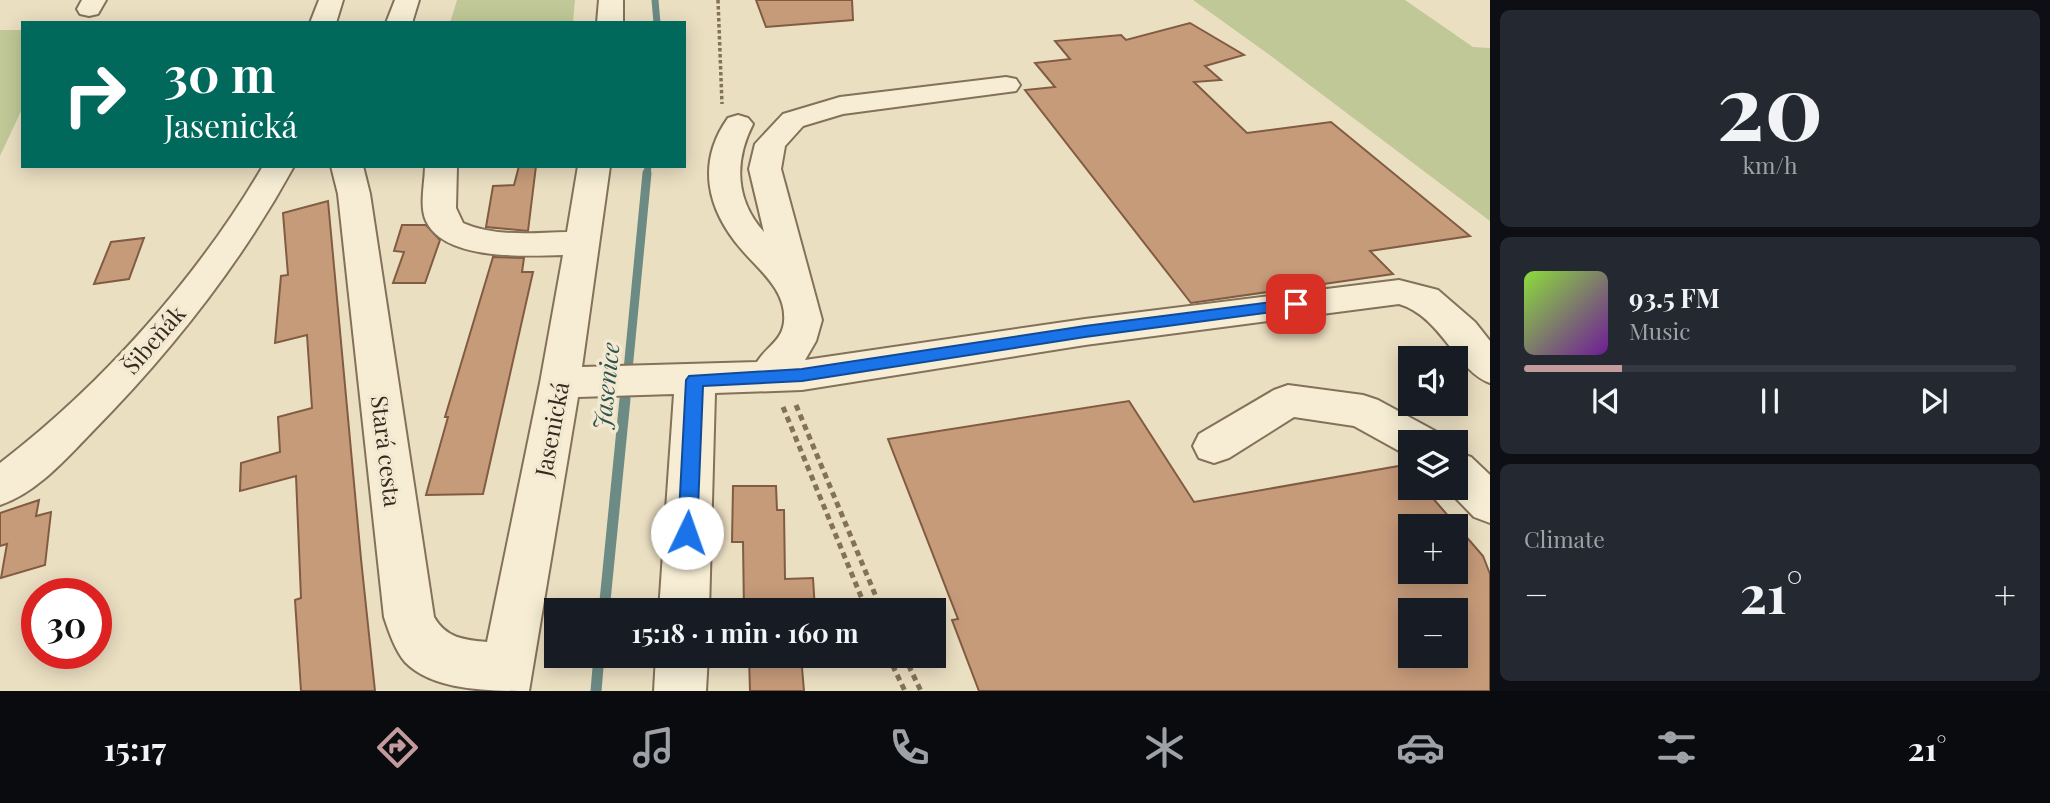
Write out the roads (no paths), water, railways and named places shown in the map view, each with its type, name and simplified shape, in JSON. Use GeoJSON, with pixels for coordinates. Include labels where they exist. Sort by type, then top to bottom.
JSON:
{"type":"FeatureCollection","features":[{"type":"Feature","properties":{"kind":"street"},"geometry":{"type":"LineString","coordinates":[[324,21],[331,0]]}},
{"type":"Feature","properties":{"kind":"street"},"geometry":{"type":"LineString","coordinates":[[400,21],[407,0]]}},
{"type":"Feature","properties":{"kind":"street"},"geometry":{"type":"LineString","coordinates":[[610,21],[611,0]]}},
{"type":"Feature","properties":{"kind":"street"},"geometry":{"type":"LineString","coordinates":[[782,385],[774,367],[790,354],[800,336],[803,320],[765,169],[770,144],[793,120],[840,106],[1006,85]]}},
{"type":"Feature","properties":{"kind":"street"},"geometry":{"type":"LineString","coordinates":[[733,133],[723,161],[723,185],[732,213],[748,236],[779,266],[797,291]]}},
{"type":"Feature","properties":{"kind":"street","name":"Šibeňák"},"geometry":{"type":"LineString","coordinates":[[0,487],[20,474],[79,420],[138,357],[226,252],[278,168]]}},
{"type":"Feature","properties":{"kind":"street"},"geometry":{"type":"LineString","coordinates":[[441,168],[443,221],[459,236],[487,242],[584,243]]}},
{"type":"Feature","properties":{"kind":"street","name":"Jasenická"},"geometry":{"type":"LineString","coordinates":[[505,680],[577,383],[584,243],[594,168]]}},
{"type":"Feature","properties":{"kind":"street","name":"Stará cesta"},"geometry":{"type":"LineString","coordinates":[[353,172],[409,617],[426,648],[439,656],[505,680]]}},
{"type":"Feature","properties":{"kind":"street"},"geometry":{"type":"LineString","coordinates":[[577,383],[681,381],[782,385],[802,375],[1085,332],[1399,292],[1425,299],[1462,332],[1490,368]]}},
{"type":"Feature","properties":{"kind":"street"},"geometry":{"type":"LineString","coordinates":[[681,381],[684,598]]}},
{"type":"Feature","properties":{"kind":"street"},"geometry":{"type":"LineString","coordinates":[[1214,446],[1288,401],[1363,411],[1398,431]]}},
{"type":"Feature","properties":{"kind":"street"},"geometry":{"type":"LineString","coordinates":[[1468,482],[1490,504]]}},
{"type":"Feature","properties":{"kind":"street"},"geometry":{"type":"LineString","coordinates":[[680,691],[681,668]]}},
{"type":"Feature","properties":{"kind":"waterway","name":"Jasenice"},"geometry":{"type":"LineString","coordinates":[[655,0],[657,21]]}},
{"type":"Feature","properties":{"kind":"waterway","name":"Jasenice"},"geometry":{"type":"LineString","coordinates":[[647,175],[648,168]]}},
{"type":"Feature","properties":{"kind":"waterway","name":"Jasenice"},"geometry":{"type":"LineString","coordinates":[[625,401],[647,173]]}},
{"type":"Feature","properties":{"kind":"waterway","name":"Jasenice"},"geometry":{"type":"LineString","coordinates":[[605,598],[625,399]]}},
{"type":"Feature","properties":{"kind":"waterway","name":"Jasenice"},"geometry":{"type":"LineString","coordinates":[[596,691],[598,668]]}}]}
